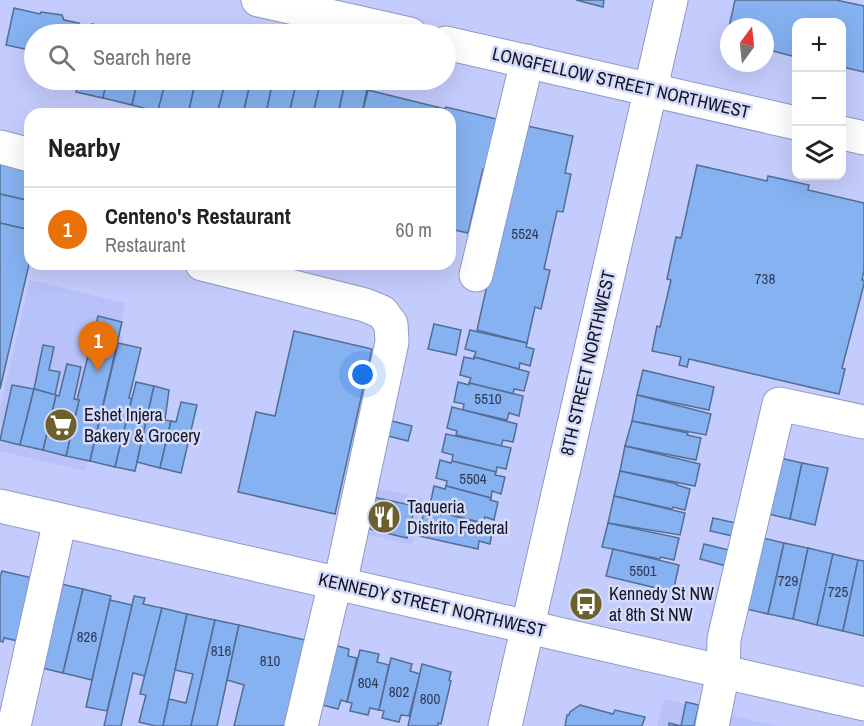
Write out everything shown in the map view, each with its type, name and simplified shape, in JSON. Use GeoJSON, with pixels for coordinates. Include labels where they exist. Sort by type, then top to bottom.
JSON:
{"type":"FeatureCollection","features":[{"type":"Feature","properties":{"kind":"street"},"geometry":{"type":"LineString","coordinates":[[258,0],[365,24]]}},
{"type":"Feature","properties":{"kind":"street","name":"8TH STREET NORTHWEST"},"geometry":{"type":"LineString","coordinates":[[505,726],[671,0]]}},
{"type":"Feature","properties":{"kind":"street","name":"LONGFELLOW STREET NORTHWEST"},"geometry":{"type":"LineString","coordinates":[[456,45],[792,122]]}},
{"type":"Feature","properties":{"kind":"street"},"geometry":{"type":"LineString","coordinates":[[476,274],[527,61]]}},
{"type":"Feature","properties":{"kind":"street"},"geometry":{"type":"LineString","coordinates":[[846,134],[864,138]]}},
{"type":"Feature","properties":{"kind":"street"},"geometry":{"type":"LineString","coordinates":[[0,147],[24,153]]}},
{"type":"Feature","properties":{"kind":"street"},"geometry":{"type":"LineString","coordinates":[[227,270],[348,299],[382,312],[391,324],[392,342],[337,583],[301,726]]}},
{"type":"Feature","properties":{"kind":"street"},"geometry":{"type":"LineString","coordinates":[[712,726],[723,672],[724,639],[779,404],[864,422]]}},
{"type":"Feature","properties":{"kind":"street","name":"KENNEDY STREET NORTHWEST"},"geometry":{"type":"LineString","coordinates":[[0,506],[864,704]]}},
{"type":"Feature","properties":{"kind":"street"},"geometry":{"type":"LineString","coordinates":[[14,726],[60,520]]}},
{"type":"Feature","properties":{"kind":"shaded area"},"geometry":{"type":"Polygon","coordinates":[[[30,280],[125,303],[85,471],[0,451],[0,408],[30,280]]]}},
{"type":"Feature","properties":{"kind":"shaded area"},"geometry":{"type":"Polygon","coordinates":[[[368,486],[423,498],[412,545],[357,532],[368,486]]]}},
{"type":"Feature","properties":{"kind":"shaded area"},"geometry":{"type":"Polygon","coordinates":[[[664,699],[777,726],[657,726],[664,699]]]}},
{"type":"Feature","properties":{"kind":"building"},"geometry":{"type":"Polygon","coordinates":[[[576,0],[604,0],[603,7],[576,0]]]}},
{"type":"Feature","properties":{"kind":"building"},"geometry":{"type":"Polygon","coordinates":[[[735,0],[836,0],[864,6],[864,72],[846,68],[846,18],[792,18],[792,56],[774,51],[774,18],[731,18],[735,0]]]}},
{"type":"Feature","properties":{"kind":"building"},"geometry":{"type":"Polygon","coordinates":[[[14,8],[40,14],[41,12],[62,15],[64,20],[79,23],[24,24],[24,49],[6,45],[14,8]]]}},
{"type":"Feature","properties":{"kind":"building"},"geometry":{"type":"Polygon","coordinates":[[[76,90],[105,90],[103,98],[76,92],[76,90]]]}},
{"type":"Feature","properties":{"kind":"building"},"geometry":{"type":"Polygon","coordinates":[[[105,90],[136,90],[132,105],[103,98],[105,90]]]}},
{"type":"Feature","properties":{"kind":"building"},"geometry":{"type":"Polygon","coordinates":[[[136,90],[164,90],[159,108],[132,105],[136,90]]]}},
{"type":"Feature","properties":{"kind":"building"},"geometry":{"type":"Polygon","coordinates":[[[163,90],[194,90],[189,108],[159,108],[163,90]]]}},
{"type":"Feature","properties":{"kind":"building"},"geometry":{"type":"Polygon","coordinates":[[[194,90],[223,90],[219,108],[189,108],[194,90]]]}},
{"type":"Feature","properties":{"kind":"building"},"geometry":{"type":"Polygon","coordinates":[[[223,90],[249,90],[244,108],[219,108],[223,90]]]}},
{"type":"Feature","properties":{"kind":"building"},"geometry":{"type":"Polygon","coordinates":[[[249,90],[271,90],[267,108],[244,108],[249,90]]]}},
{"type":"Feature","properties":{"kind":"building"},"geometry":{"type":"Polygon","coordinates":[[[271,90],[295,90],[290,108],[267,108],[271,90]]]}},
{"type":"Feature","properties":{"kind":"building"},"geometry":{"type":"Polygon","coordinates":[[[295,90],[319,90],[314,108],[290,108],[295,90]]]}},
{"type":"Feature","properties":{"kind":"building"},"geometry":{"type":"Polygon","coordinates":[[[319,90],[343,90],[339,108],[314,108],[319,90]]]}},
{"type":"Feature","properties":{"kind":"building"},"geometry":{"type":"Polygon","coordinates":[[[343,90],[367,90],[363,108],[339,108],[343,90]]]}},
{"type":"Feature","properties":{"kind":"building"},"geometry":{"type":"Polygon","coordinates":[[[368,90],[437,107],[437,108],[363,108],[368,90]]]}},
{"type":"Feature","properties":{"kind":"building"},"geometry":{"type":"Polygon","coordinates":[[[456,109],[505,121],[494,172],[483,169],[468,233],[456,230],[456,109]]]}},
{"type":"Feature","properties":{"kind":"building"},"geometry":{"type":"Polygon","coordinates":[[[523,125],[573,136],[565,173],[571,174],[563,212],[557,211],[544,269],[550,270],[541,309],[535,307],[527,343],[477,330],[523,125]]]}},
{"type":"Feature","properties":{"kind":"building"},"geometry":{"type":"Polygon","coordinates":[[[0,164],[24,170],[24,200],[0,194],[0,164]]]}},
{"type":"Feature","properties":{"kind":"building"},"geometry":{"type":"Polygon","coordinates":[[[697,165],[767,181],[768,176],[809,185],[808,190],[864,203],[862,280],[864,284],[842,368],[845,369],[839,394],[689,359],[687,367],[679,365],[681,357],[652,351],[671,280],[667,279],[676,237],[681,238],[697,165]]]}},
{"type":"Feature","properties":{"kind":"building"},"geometry":{"type":"Polygon","coordinates":[[[0,194],[24,200],[24,229],[0,223],[0,194]]]}},
{"type":"Feature","properties":{"kind":"building"},"geometry":{"type":"Polygon","coordinates":[[[0,223],[24,229],[24,270],[28,270],[0,389],[0,223]]]}},
{"type":"Feature","properties":{"kind":"building"},"geometry":{"type":"Polygon","coordinates":[[[98,316],[122,322],[90,461],[66,456],[98,316]]]}},
{"type":"Feature","properties":{"kind":"building"},"geometry":{"type":"Polygon","coordinates":[[[434,324],[461,330],[456,355],[428,349],[434,324]]]}},
{"type":"Feature","properties":{"kind":"building"},"geometry":{"type":"Polygon","coordinates":[[[470,330],[527,343],[526,347],[534,349],[530,366],[520,363],[519,369],[474,357],[476,352],[465,349],[470,330]]]}},
{"type":"Feature","properties":{"kind":"building"},"geometry":{"type":"Polygon","coordinates":[[[294,331],[372,349],[335,514],[238,492],[256,412],[275,416],[294,331]]]}},
{"type":"Feature","properties":{"kind":"building"},"geometry":{"type":"Polygon","coordinates":[[[118,343],[141,348],[129,398],[132,399],[115,467],[90,461],[118,343]]]}},
{"type":"Feature","properties":{"kind":"building"},"geometry":{"type":"Polygon","coordinates":[[[43,345],[54,347],[49,370],[60,372],[55,395],[34,389],[43,345]]]}},
{"type":"Feature","properties":{"kind":"building"},"geometry":{"type":"Polygon","coordinates":[[[464,357],[474,359],[474,357],[529,372],[524,391],[514,389],[513,394],[469,383],[471,378],[460,375],[464,357]]]}},
{"type":"Feature","properties":{"kind":"building","name":"Eshet Injera Bakery & Grocery"},"geometry":{"type":"Polygon","coordinates":[[[67,364],[81,367],[74,399],[79,400],[66,456],[43,450],[56,395],[59,396],[67,364]]]}},
{"type":"Feature","properties":{"kind":"building"},"geometry":{"type":"Polygon","coordinates":[[[643,370],[714,387],[709,410],[637,395],[643,370]]]}},
{"type":"Feature","properties":{"kind":"building"},"geometry":{"type":"Polygon","coordinates":[[[136,382],[154,386],[135,471],[115,467],[136,382]]]}},
{"type":"Feature","properties":{"kind":"building"},"geometry":{"type":"Polygon","coordinates":[[[458,382],[523,396],[519,416],[509,413],[507,420],[463,410],[464,404],[454,402],[458,382]]]}},
{"type":"Feature","properties":{"kind":"building"},"geometry":{"type":"Polygon","coordinates":[[[12,385],[34,389],[20,445],[0,440],[12,385]]]}},
{"type":"Feature","properties":{"kind":"building"},"geometry":{"type":"Polygon","coordinates":[[[154,386],[169,390],[165,420],[171,421],[160,468],[137,462],[154,386]]]}},
{"type":"Feature","properties":{"kind":"building"},"geometry":{"type":"Polygon","coordinates":[[[34,389],[56,395],[43,450],[20,445],[34,389]]]}},
{"type":"Feature","properties":{"kind":"building"},"geometry":{"type":"Polygon","coordinates":[[[637,395],[711,414],[706,435],[632,421],[637,395]]]}},
{"type":"Feature","properties":{"kind":"building"},"geometry":{"type":"Polygon","coordinates":[[[181,402],[197,405],[181,473],[160,468],[171,421],[176,422],[181,402]]]}},
{"type":"Feature","properties":{"kind":"building"},"geometry":{"type":"Polygon","coordinates":[[[452,407],[517,424],[513,442],[503,440],[501,446],[456,435],[457,431],[447,428],[452,407]]]}},
{"type":"Feature","properties":{"kind":"building"},"geometry":{"type":"Polygon","coordinates":[[[388,420],[412,426],[408,441],[384,435],[388,420]]]}},
{"type":"Feature","properties":{"kind":"building"},"geometry":{"type":"Polygon","coordinates":[[[632,421],[701,438],[696,460],[625,446],[632,421]]]}},
{"type":"Feature","properties":{"kind":"building"},"geometry":{"type":"Polygon","coordinates":[[[446,434],[511,448],[506,469],[497,467],[496,472],[452,461],[453,455],[442,452],[446,434]]]}},
{"type":"Feature","properties":{"kind":"building"},"geometry":{"type":"Polygon","coordinates":[[[625,446],[700,464],[695,486],[620,471],[625,446]]]}},
{"type":"Feature","properties":{"kind":"building"},"geometry":{"type":"Polygon","coordinates":[[[776,457],[802,463],[790,519],[764,513],[776,457]]]}},
{"type":"Feature","properties":{"kind":"building"},"geometry":{"type":"Polygon","coordinates":[[[440,460],[496,472],[495,475],[505,477],[501,494],[492,491],[491,498],[446,486],[447,481],[436,478],[440,460]]]}},
{"type":"Feature","properties":{"kind":"building"},"geometry":{"type":"Polygon","coordinates":[[[802,463],[828,468],[815,525],[790,519],[802,463]]]}},
{"type":"Feature","properties":{"kind":"building"},"geometry":{"type":"Polygon","coordinates":[[[620,471],[690,489],[685,510],[614,496],[620,471]]]}},
{"type":"Feature","properties":{"kind":"building"},"geometry":{"type":"Polygon","coordinates":[[[434,486],[445,489],[446,486],[491,498],[490,500],[498,502],[494,520],[485,517],[483,523],[440,512],[441,508],[430,505],[434,486]]]}},
{"type":"Feature","properties":{"kind":"building"},"geometry":{"type":"Polygon","coordinates":[[[368,496],[415,506],[407,538],[361,527],[368,496]]]}},
{"type":"Feature","properties":{"kind":"building"},"geometry":{"type":"Polygon","coordinates":[[[614,496],[685,513],[680,535],[608,523],[614,496]]]}},
{"type":"Feature","properties":{"kind":"building"},"geometry":{"type":"Polygon","coordinates":[[[424,510],[440,514],[440,512],[493,527],[490,544],[479,541],[478,549],[419,536],[424,510]]]}},
{"type":"Feature","properties":{"kind":"building"},"geometry":{"type":"Polygon","coordinates":[[[713,518],[736,523],[733,536],[710,531],[713,518]]]}},
{"type":"Feature","properties":{"kind":"building"},"geometry":{"type":"Polygon","coordinates":[[[608,523],[679,538],[674,560],[602,547],[608,523]]]}},
{"type":"Feature","properties":{"kind":"building"},"geometry":{"type":"Polygon","coordinates":[[[759,537],[784,543],[768,614],[742,608],[759,537]]]}},
{"type":"Feature","properties":{"kind":"building"},"geometry":{"type":"Polygon","coordinates":[[[784,543],[808,548],[793,619],[768,614],[784,543]]]}},
{"type":"Feature","properties":{"kind":"building"},"geometry":{"type":"Polygon","coordinates":[[[704,544],[729,550],[726,566],[700,559],[704,544]]]}},
{"type":"Feature","properties":{"kind":"building"},"geometry":{"type":"Polygon","coordinates":[[[808,548],[833,554],[817,625],[793,619],[808,548]]]}},
{"type":"Feature","properties":{"kind":"building"},"geometry":{"type":"Polygon","coordinates":[[[613,549],[679,565],[673,592],[606,576],[613,549]]]}},
{"type":"Feature","properties":{"kind":"building"},"geometry":{"type":"Polygon","coordinates":[[[833,554],[858,560],[843,631],[817,625],[833,554]]]}},
{"type":"Feature","properties":{"kind":"building"},"geometry":{"type":"Polygon","coordinates":[[[858,560],[864,561],[864,636],[843,631],[858,560]]]}},
{"type":"Feature","properties":{"kind":"building"},"geometry":{"type":"Polygon","coordinates":[[[2,571],[37,579],[23,642],[4,638],[3,642],[0,641],[0,577],[2,571]]]}},
{"type":"Feature","properties":{"kind":"building"},"geometry":{"type":"Polygon","coordinates":[[[57,583],[83,589],[63,673],[38,667],[57,583]]]}},
{"type":"Feature","properties":{"kind":"building"},"geometry":{"type":"Polygon","coordinates":[[[83,589],[111,596],[92,680],[63,673],[83,589]]]}},
{"type":"Feature","properties":{"kind":"building"},"geometry":{"type":"Polygon","coordinates":[[[134,596],[145,598],[143,604],[162,608],[145,676],[133,673],[121,726],[104,726],[134,596]]]}},
{"type":"Feature","properties":{"kind":"building"},"geometry":{"type":"Polygon","coordinates":[[[110,600],[132,605],[107,711],[86,707],[110,600]]]}},
{"type":"Feature","properties":{"kind":"building"},"geometry":{"type":"Polygon","coordinates":[[[162,608],[187,614],[163,726],[155,726],[139,722],[146,695],[140,694],[162,608]]]}},
{"type":"Feature","properties":{"kind":"building"},"geometry":{"type":"Polygon","coordinates":[[[187,614],[215,620],[191,726],[163,726],[169,699],[186,703],[193,674],[175,670],[187,614]]]}},
{"type":"Feature","properties":{"kind":"building"},"geometry":{"type":"Polygon","coordinates":[[[215,620],[239,625],[217,726],[191,726],[215,620]]]}},
{"type":"Feature","properties":{"kind":"building"},"geometry":{"type":"Polygon","coordinates":[[[239,625],[314,642],[288,726],[234,726],[244,685],[227,680],[239,625]]]}},
{"type":"Feature","properties":{"kind":"building"},"geometry":{"type":"Polygon","coordinates":[[[330,644],[349,649],[348,656],[357,658],[347,702],[341,700],[338,709],[322,705],[330,644]]]}},
{"type":"Feature","properties":{"kind":"building"},"geometry":{"type":"Polygon","coordinates":[[[360,650],[379,654],[377,662],[389,665],[379,710],[370,708],[368,715],[350,711],[352,703],[347,702],[360,650]]]}},
{"type":"Feature","properties":{"kind":"building"},"geometry":{"type":"Polygon","coordinates":[[[391,658],[412,664],[410,671],[420,674],[409,716],[401,715],[399,722],[382,718],[384,711],[379,710],[391,658]]]}},
{"type":"Feature","properties":{"kind":"building"},"geometry":{"type":"Polygon","coordinates":[[[422,664],[451,672],[441,724],[438,723],[438,726],[408,726],[422,664]]]}},
{"type":"Feature","properties":{"kind":"building"},"geometry":{"type":"Polygon","coordinates":[[[686,702],[699,705],[694,726],[681,726],[686,702]]]}},
{"type":"Feature","properties":{"kind":"building"},"geometry":{"type":"Polygon","coordinates":[[[580,705],[613,714],[615,710],[645,717],[642,726],[565,726],[567,715],[580,705]]]}},
{"type":"Feature","properties":{"kind":"place","name":"Centeno's Restaurant"},"geometry":{"type":"Point","coordinates":[98,371]}},
{"type":"Feature","properties":{"kind":"place","name":"Eshet Injera Bakery & Grocery"},"geometry":{"type":"Point","coordinates":[61,425]}},
{"type":"Feature","properties":{"kind":"place","name":"Taqueria Distrito Federal"},"geometry":{"type":"Point","coordinates":[384,517]}},
{"type":"Feature","properties":{"kind":"place","name":"Kennedy St NW at 8th St NW"},"geometry":{"type":"Point","coordinates":[586,604]}}]}
